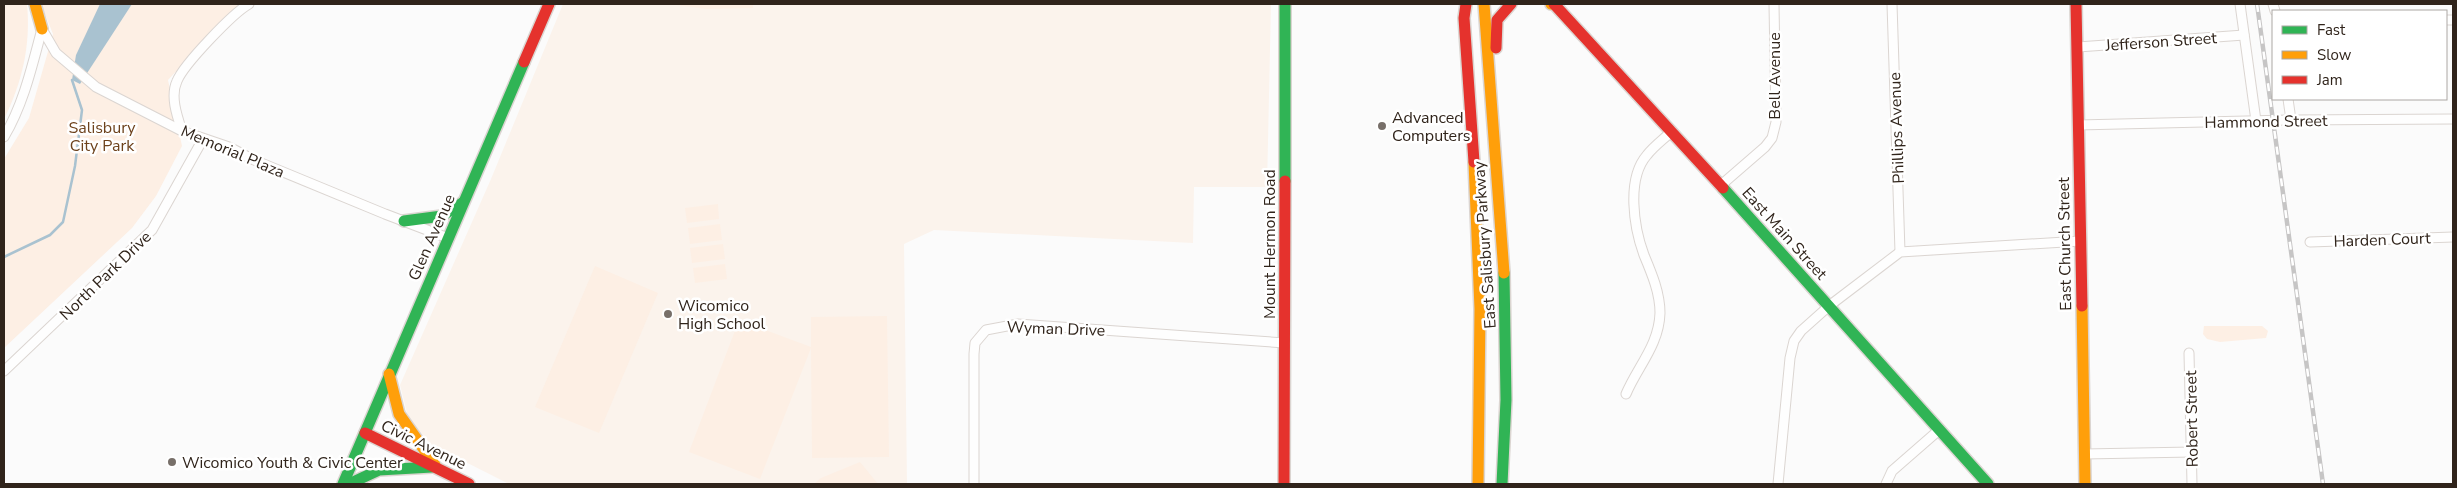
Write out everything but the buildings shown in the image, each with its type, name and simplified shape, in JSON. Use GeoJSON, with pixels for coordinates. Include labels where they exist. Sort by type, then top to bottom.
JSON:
{"type":"FeatureCollection","features":[{"type":"Feature","properties":{"kind":"main road"},"geometry":{"type":"LineString","coordinates":[[35,4],[42,29]]}},
{"type":"Feature","properties":{"kind":"main road","name":"Glen Avenue"},"geometry":{"type":"LineString","coordinates":[[343,484],[549,4]]}},
{"type":"Feature","properties":{"kind":"main road","name":"Mount Hermon Road"},"geometry":{"type":"LineString","coordinates":[[1284,484],[1285,4]]}},
{"type":"Feature","properties":{"kind":"main road"},"geometry":{"type":"LineString","coordinates":[[1459,4],[1464,18]]}},
{"type":"Feature","properties":{"kind":"main road","name":"East Salisbury Parkway"},"geometry":{"type":"LineString","coordinates":[[1466,4],[1464,18],[1473,129],[1481,305],[1482,407],[1478,484]]}},
{"type":"Feature","properties":{"kind":"main road","name":"East Salisbury Parkway"},"geometry":{"type":"LineString","coordinates":[[1484,4],[1505,286],[1506,400],[1502,484]]}},
{"type":"Feature","properties":{"kind":"main road"},"geometry":{"type":"LineString","coordinates":[[1492,118],[1497,70],[1495,30],[1502,12],[1511,4]]}},
{"type":"Feature","properties":{"kind":"main road","name":"East Main Street"},"geometry":{"type":"LineString","coordinates":[[1554,4],[1672,131],[1988,484]]}},
{"type":"Feature","properties":{"kind":"main road","name":"East Church Street"},"geometry":{"type":"LineString","coordinates":[[2076,4],[2085,484]]}},
{"type":"Feature","properties":{"kind":"main road"},"geometry":{"type":"LineString","coordinates":[[404,221],[442,217],[452,212],[466,199]]}},
{"type":"Feature","properties":{"kind":"main road"},"geometry":{"type":"LineString","coordinates":[[389,374],[399,414],[436,467]]}},
{"type":"Feature","properties":{"kind":"main road","name":"Civic Avenue"},"geometry":{"type":"LineString","coordinates":[[365,433],[469,484]]}},
{"type":"Feature","properties":{"kind":"main road"},"geometry":{"type":"LineString","coordinates":[[349,484],[365,473],[376,469],[436,467]]}},
{"type":"Feature","properties":{"kind":"street"},"geometry":{"type":"LineString","coordinates":[[182,131],[175,104],[177,80],[213,37],[249,4]]}},
{"type":"Feature","properties":{"kind":"street","name":"Bell Avenue"},"geometry":{"type":"LineString","coordinates":[[1720,186],[1765,147],[1772,138],[1776,122],[1774,4]]}},
{"type":"Feature","properties":{"kind":"street","name":"Phillips Avenue"},"geometry":{"type":"LineString","coordinates":[[1892,4],[1900,252]]}},
{"type":"Feature","properties":{"kind":"street"},"geometry":{"type":"LineString","coordinates":[[2240,4],[2256,121]]}},
{"type":"Feature","properties":{"kind":"street","name":"Memorial Plaza"},"geometry":{"type":"LineString","coordinates":[[42,29],[56,53],[84,78],[182,131],[229,148],[254,160],[448,238]]}},
{"type":"Feature","properties":{"kind":"street"},"geometry":{"type":"LineString","coordinates":[[4,137],[18,112],[42,29]]}},
{"type":"Feature","properties":{"kind":"street","name":"Jefferson Street"},"geometry":{"type":"LineString","coordinates":[[2078,47],[2244,35]]}},
{"type":"Feature","properties":{"kind":"street"},"geometry":{"type":"LineString","coordinates":[[2288,100],[2291,120]]}},
{"type":"Feature","properties":{"kind":"street","name":"Hammond Street"},"geometry":{"type":"LineString","coordinates":[[2078,124],[2453,119]]}},
{"type":"Feature","properties":{"kind":"street"},"geometry":{"type":"LineString","coordinates":[[1626,394],[1634,375],[1654,345],[1660,314],[1659,296],[1636,229],[1634,194],[1637,176],[1646,156],[1672,131]]}},
{"type":"Feature","properties":{"kind":"street","name":"North Park Drive"},"geometry":{"type":"LineString","coordinates":[[4,371],[152,230],[204,140]]}},
{"type":"Feature","properties":{"kind":"street","name":"Harden Court"},"geometry":{"type":"LineString","coordinates":[[2310,242],[2453,237]]}},
{"type":"Feature","properties":{"kind":"street"},"geometry":{"type":"LineString","coordinates":[[1778,484],[1790,358],[1794,341],[1801,331],[1829,306],[1900,252],[2081,241]]}},
{"type":"Feature","properties":{"kind":"street","name":"Wyman Drive"},"geometry":{"type":"LineString","coordinates":[[974,484],[974,354],[975,343],[986,330],[1018,324],[1285,343]]}},
{"type":"Feature","properties":{"kind":"street","name":"Robert Street"},"geometry":{"type":"LineString","coordinates":[[2189,354],[2192,484]]}},
{"type":"Feature","properties":{"kind":"street"},"geometry":{"type":"LineString","coordinates":[[1886,484],[1892,471],[1939,430]]}},
{"type":"Feature","properties":{"kind":"street"},"geometry":{"type":"LineString","coordinates":[[2084,454],[2192,452]]}},
{"type":"Feature","properties":{"kind":"shaded area","name":"Wicomico High School"},"geometry":{"type":"Polygon","coordinates":[[[563,4],[1271,4],[1267,187],[1194,187],[1193,243],[934,230],[904,244],[907,484],[509,484],[430,444],[408,417],[400,385],[491,179],[563,4]]]}},
{"type":"Feature","properties":{"kind":"green space"},"geometry":{"type":"Polygon","coordinates":[[[4,4],[27,4],[28,34],[20,78],[4,119],[4,4]]]}},
{"type":"Feature","properties":{"kind":"green space","name":"Salisbury City Park"},"geometry":{"type":"Polygon","coordinates":[[[41,4],[239,4],[168,80],[182,146],[156,196],[132,228],[4,348],[4,159],[29,118],[53,34],[41,4]]]}},
{"type":"Feature","properties":{"kind":"green space"},"geometry":{"type":"Polygon","coordinates":[[[670,4],[753,4],[753,8],[706,9],[670,4]]]}},
{"type":"Feature","properties":{"kind":"green space"},"geometry":{"type":"Polygon","coordinates":[[[718,204],[719,219],[687,223],[685,208],[718,204]]]}},
{"type":"Feature","properties":{"kind":"green space"},"geometry":{"type":"Polygon","coordinates":[[[720,224],[722,240],[690,244],[688,228],[720,224]]]}},
{"type":"Feature","properties":{"kind":"green space"},"geometry":{"type":"Polygon","coordinates":[[[723,244],[725,259],[692,263],[690,248],[723,244]]]}},
{"type":"Feature","properties":{"kind":"green space"},"geometry":{"type":"Polygon","coordinates":[[[725,264],[727,279],[695,283],[693,268],[725,264]]]}},
{"type":"Feature","properties":{"kind":"green space"},"geometry":{"type":"Polygon","coordinates":[[[595,266],[658,293],[599,433],[535,407],[595,266]]]}},
{"type":"Feature","properties":{"kind":"green space"},"geometry":{"type":"Polygon","coordinates":[[[887,316],[889,457],[812,458],[811,348],[760,479],[689,452],[739,320],[811,347],[811,317],[887,316]]]}},
{"type":"Feature","properties":{"kind":"green space"},"geometry":{"type":"Polygon","coordinates":[[[2204,326],[2262,326],[2268,331],[2266,338],[2220,342],[2207,339],[2203,334],[2204,326]]]}},
{"type":"Feature","properties":{"kind":"green space"},"geometry":{"type":"Polygon","coordinates":[[[860,462],[878,484],[814,484],[821,478],[860,462]]]}},
{"type":"Feature","properties":{"kind":"water"},"geometry":{"type":"Polygon","coordinates":[[[100,4],[132,4],[80,84],[72,80],[76,55],[100,4]]]}},
{"type":"Feature","properties":{"kind":"waterway"},"geometry":{"type":"LineString","coordinates":[[4,257],[50,235],[63,222],[75,166],[82,110],[72,80]]}},
{"type":"Feature","properties":{"kind":"railway"},"geometry":{"type":"LineString","coordinates":[[2257,4],[2323,484]]}},
{"type":"Feature","properties":{"kind":"traffic: fast"},"geometry":{"type":"LineString","coordinates":[[1285,4],[1285,181]]}},
{"type":"Feature","properties":{"kind":"traffic: fast"},"geometry":{"type":"LineString","coordinates":[[343,484],[524,62]]}},
{"type":"Feature","properties":{"kind":"traffic: fast"},"geometry":{"type":"LineString","coordinates":[[1723,188],[1988,484]]}},
{"type":"Feature","properties":{"kind":"traffic: fast"},"geometry":{"type":"LineString","coordinates":[[404,221],[442,216],[462,203]]}},
{"type":"Feature","properties":{"kind":"traffic: fast"},"geometry":{"type":"LineString","coordinates":[[1502,484],[1506,400],[1504,273]]}},
{"type":"Feature","properties":{"kind":"traffic: fast"},"geometry":{"type":"LineString","coordinates":[[349,484],[379,470],[432,467]]}},
{"type":"Feature","properties":{"kind":"traffic: slow"},"geometry":{"type":"LineString","coordinates":[[35,4],[42,29]]}},
{"type":"Feature","properties":{"kind":"traffic: slow"},"geometry":{"type":"LineString","coordinates":[[1484,4],[1504,273]]}},
{"type":"Feature","properties":{"kind":"traffic: slow"},"geometry":{"type":"LineString","coordinates":[[1474,162],[1480,309],[1478,484]]}},
{"type":"Feature","properties":{"kind":"traffic: slow"},"geometry":{"type":"LineString","coordinates":[[2082,306],[2085,484]]}},
{"type":"Feature","properties":{"kind":"traffic: slow"},"geometry":{"type":"LineString","coordinates":[[389,374],[399,414],[435,465]]}},
{"type":"Feature","properties":{"kind":"traffic: jam"},"geometry":{"type":"LineString","coordinates":[[524,62],[549,4]]}},
{"type":"Feature","properties":{"kind":"traffic: jam"},"geometry":{"type":"LineString","coordinates":[[1466,4],[1464,18],[1474,162]]}},
{"type":"Feature","properties":{"kind":"traffic: jam"},"geometry":{"type":"LineString","coordinates":[[1496,48],[1497,20],[1511,4]]}},
{"type":"Feature","properties":{"kind":"traffic: jam"},"geometry":{"type":"LineString","coordinates":[[1554,4],[1723,188]]}},
{"type":"Feature","properties":{"kind":"traffic: jam"},"geometry":{"type":"LineString","coordinates":[[2076,4],[2082,306]]}},
{"type":"Feature","properties":{"kind":"traffic: jam"},"geometry":{"type":"LineString","coordinates":[[1284,484],[1285,181]]}},
{"type":"Feature","properties":{"kind":"traffic: jam"},"geometry":{"type":"LineString","coordinates":[[365,433],[469,484]]}},
{"type":"Feature","properties":{"kind":"place","name":"Advanced Computers"},"geometry":{"type":"Point","coordinates":[1382,126]}},
{"type":"Feature","properties":{"kind":"place","name":"Wicomico High School"},"geometry":{"type":"Point","coordinates":[668,314]}},
{"type":"Feature","properties":{"kind":"place","name":"Wicomico Youth & Civic Center"},"geometry":{"type":"Point","coordinates":[172,462]}}]}
